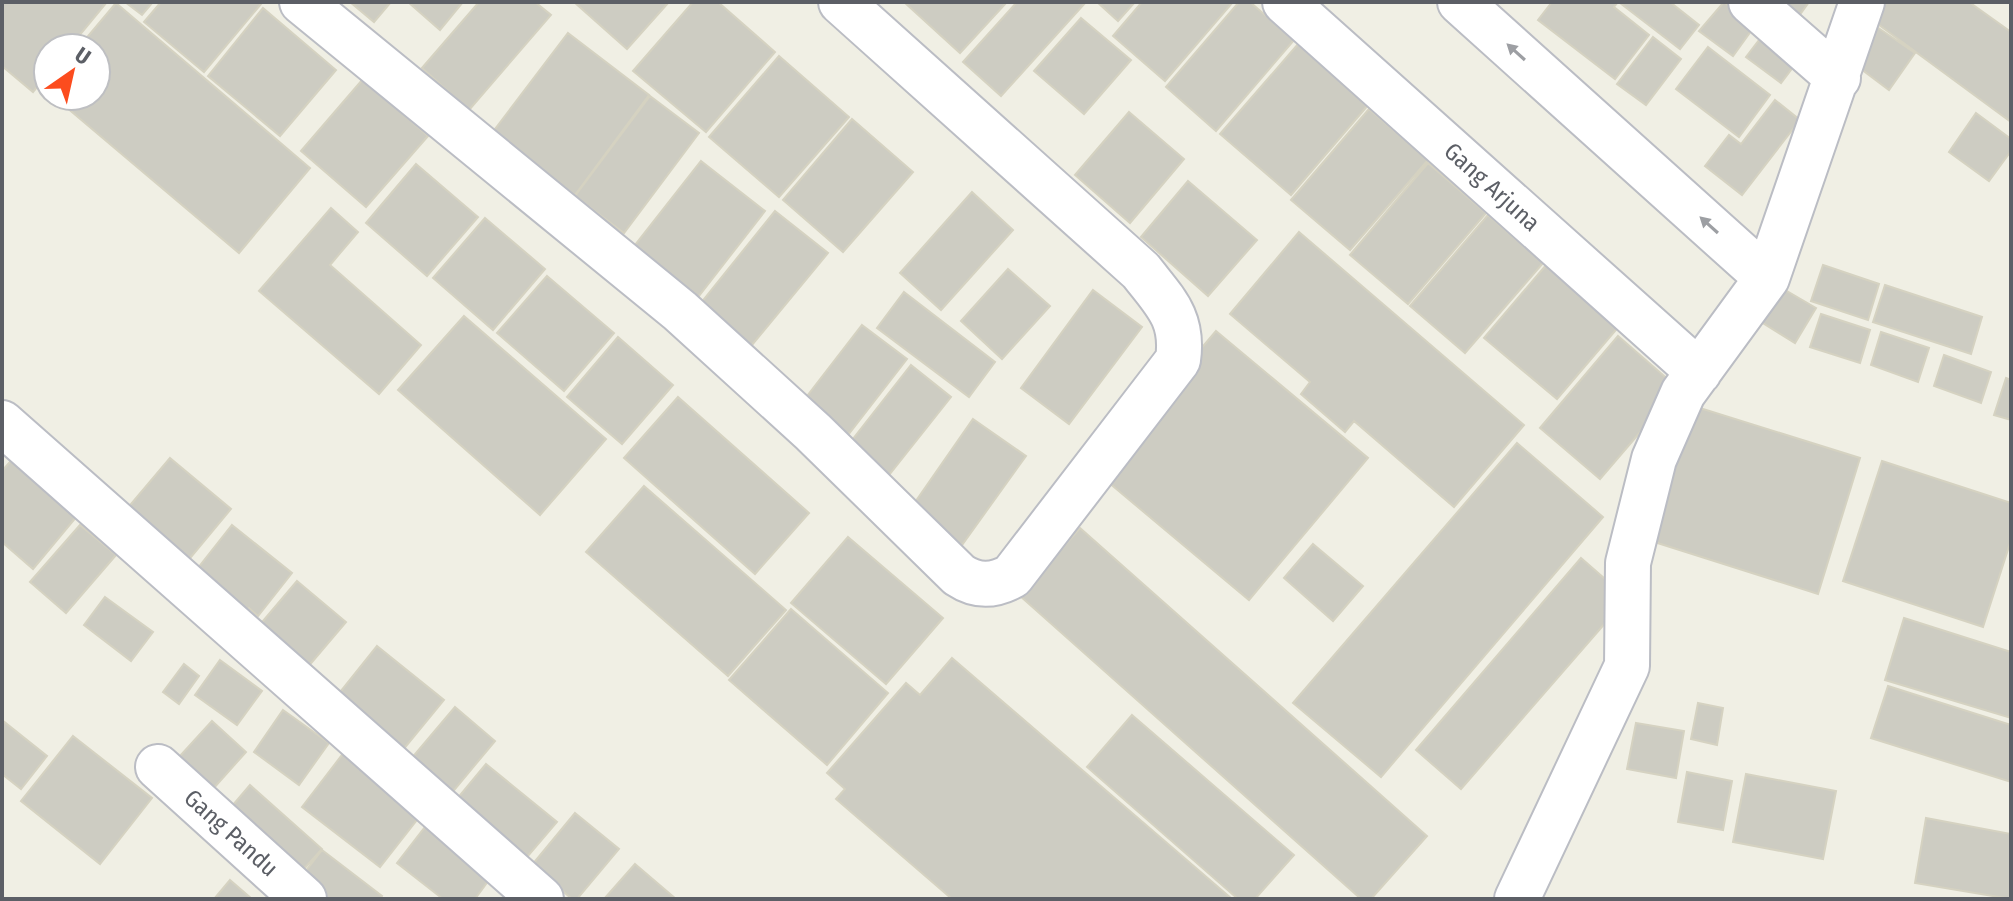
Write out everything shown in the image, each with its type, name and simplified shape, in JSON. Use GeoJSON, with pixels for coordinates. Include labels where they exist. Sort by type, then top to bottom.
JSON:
{"type":"FeatureCollection","features":[{"type":"Feature","properties":{"kind":"street"},"geometry":{"type":"LineString","coordinates":[[302,2],[680,311],[813,432],[959,575],[967,581],[998,583],[1012,576],[1178,360],[1182,335],[1173,312],[1141,271],[841,2]]}},
{"type":"Feature","properties":{"kind":"street","name":"Gang Arjuna"},"geometry":{"type":"LineString","coordinates":[[1285,2],[1699,372]]}},
{"type":"Feature","properties":{"kind":"street"},"geometry":{"type":"LineString","coordinates":[[1460,2],[1767,278]]}},
{"type":"Feature","properties":{"kind":"street"},"geometry":{"type":"LineString","coordinates":[[1751,2],[1838,78]]}},
{"type":"Feature","properties":{"kind":"street"},"geometry":{"type":"LineString","coordinates":[[1517,899],[1627,666],[1628,563],[1654,459],[1683,393],[1767,278],[1862,2]]}},
{"type":"Feature","properties":{"kind":"street"},"geometry":{"type":"LineString","coordinates":[[2,423],[541,899]]}},
{"type":"Feature","properties":{"kind":"street","name":"Gang Pandu"},"geometry":{"type":"LineString","coordinates":[[158,767],[304,899]]}},
{"type":"Feature","properties":{"kind":"building"},"geometry":{"type":"Polygon","coordinates":[[[2,2],[107,2],[82,32],[32,32],[32,91],[2,66],[2,2]]]}},
{"type":"Feature","properties":{"kind":"building"},"geometry":{"type":"Polygon","coordinates":[[[125,2],[153,2],[142,15],[125,2]]]}},
{"type":"Feature","properties":{"kind":"building"},"geometry":{"type":"Polygon","coordinates":[[[161,2],[261,4],[204,72],[144,22],[161,2]]]}},
{"type":"Feature","properties":{"kind":"building"},"geometry":{"type":"Polygon","coordinates":[[[350,2],[391,2],[374,22],[350,2]]]}},
{"type":"Feature","properties":{"kind":"building"},"geometry":{"type":"Polygon","coordinates":[[[408,2],[463,2],[440,30],[408,2]]]}},
{"type":"Feature","properties":{"kind":"building"},"geometry":{"type":"Polygon","coordinates":[[[479,2],[535,2],[551,15],[469,110],[422,68],[479,2]]]}},
{"type":"Feature","properties":{"kind":"building"},"geometry":{"type":"Polygon","coordinates":[[[574,2],[669,2],[627,49],[574,2]]]}},
{"type":"Feature","properties":{"kind":"building"},"geometry":{"type":"Polygon","coordinates":[[[693,2],[718,2],[775,52],[706,132],[633,71],[693,2]]]}},
{"type":"Feature","properties":{"kind":"building"},"geometry":{"type":"Polygon","coordinates":[[[904,2],[1007,2],[960,53],[904,2]]]}},
{"type":"Feature","properties":{"kind":"building"},"geometry":{"type":"Polygon","coordinates":[[[1017,2],[1086,2],[1001,96],[963,62],[1017,2]]]}},
{"type":"Feature","properties":{"kind":"building"},"geometry":{"type":"Polygon","coordinates":[[[1097,2],[1135,2],[1118,21],[1097,2]]]}},
{"type":"Feature","properties":{"kind":"building"},"geometry":{"type":"Polygon","coordinates":[[[1142,2],[1233,2],[1165,81],[1113,36],[1142,2]]]}},
{"type":"Feature","properties":{"kind":"building"},"geometry":{"type":"Polygon","coordinates":[[[1239,2],[1250,2],[1294,40],[1216,131],[1166,87],[1239,2]]]}},
{"type":"Feature","properties":{"kind":"building"},"geometry":{"type":"Polygon","coordinates":[[[1552,2],[1618,2],[1614,7],[1649,35],[1615,79],[1538,20],[1552,2]]]}},
{"type":"Feature","properties":{"kind":"building"},"geometry":{"type":"Polygon","coordinates":[[[1670,2],[1699,25],[1680,49],[1620,3],[1670,2]]]}},
{"type":"Feature","properties":{"kind":"building"},"geometry":{"type":"Polygon","coordinates":[[[1724,2],[1754,27],[1733,56],[1699,31],[1724,2]]]}},
{"type":"Feature","properties":{"kind":"building"},"geometry":{"type":"Polygon","coordinates":[[[1758,2],[1809,2],[1791,27],[1758,2]]]}},
{"type":"Feature","properties":{"kind":"building"},"geometry":{"type":"Polygon","coordinates":[[[1884,2],[1969,2],[2011,32],[2011,122],[1871,19],[1884,2]]]}},
{"type":"Feature","properties":{"kind":"building"},"geometry":{"type":"Polygon","coordinates":[[[116,3],[310,168],[239,253],[72,112],[112,112],[112,32],[92,32],[116,3]]]}},
{"type":"Feature","properties":{"kind":"building"},"geometry":{"type":"Polygon","coordinates":[[[263,8],[336,70],[280,136],[208,76],[263,8]]]}},
{"type":"Feature","properties":{"kind":"building"},"geometry":{"type":"Polygon","coordinates":[[[1081,18],[1131,60],[1084,114],[1034,71],[1081,18]]]}},
{"type":"Feature","properties":{"kind":"building"},"geometry":{"type":"Polygon","coordinates":[[[1874,25],[1915,53],[1889,90],[1849,60],[1874,25]]]}},
{"type":"Feature","properties":{"kind":"building"},"geometry":{"type":"Polygon","coordinates":[[[1766,31],[1800,58],[1781,83],[1746,57],[1766,31]]]}},
{"type":"Feature","properties":{"kind":"building"},"geometry":{"type":"Polygon","coordinates":[[[568,33],[649,95],[575,195],[492,133],[568,33]]]}},
{"type":"Feature","properties":{"kind":"building"},"geometry":{"type":"Polygon","coordinates":[[[1653,37],[1681,59],[1646,105],[1617,84],[1653,37]]]}},
{"type":"Feature","properties":{"kind":"building"},"geometry":{"type":"Polygon","coordinates":[[[1299,43],[1369,104],[1291,195],[1220,134],[1299,43]]]}},
{"type":"Feature","properties":{"kind":"building"},"geometry":{"type":"Polygon","coordinates":[[[1708,47],[1770,95],[1739,137],[1676,89],[1708,47]]]}},
{"type":"Feature","properties":{"kind":"building"},"geometry":{"type":"Polygon","coordinates":[[[779,56],[849,117],[779,197],[709,137],[779,56]]]}},
{"type":"Feature","properties":{"kind":"building"},"geometry":{"type":"Polygon","coordinates":[[[363,79],[428,136],[366,207],[301,151],[363,79]]]}},
{"type":"Feature","properties":{"kind":"building"},"geometry":{"type":"Polygon","coordinates":[[[650,96],[699,133],[624,233],[575,196],[650,96]]]}},
{"type":"Feature","properties":{"kind":"building"},"geometry":{"type":"Polygon","coordinates":[[[1775,100],[1800,120],[1742,195],[1705,166],[1729,135],[1741,144],[1775,100]]]}},
{"type":"Feature","properties":{"kind":"building"},"geometry":{"type":"Polygon","coordinates":[[[1369,109],[1428,160],[1350,250],[1291,200],[1369,109]]]}},
{"type":"Feature","properties":{"kind":"building"},"geometry":{"type":"Polygon","coordinates":[[[1129,112],[1184,159],[1130,223],[1075,175],[1129,112]]]}},
{"type":"Feature","properties":{"kind":"building"},"geometry":{"type":"Polygon","coordinates":[[[1976,113],[2011,139],[2011,151],[1989,181],[1949,152],[1976,113]]]}},
{"type":"Feature","properties":{"kind":"building"},"geometry":{"type":"Polygon","coordinates":[[[852,119],[913,172],[843,252],[783,200],[852,119]]]}},
{"type":"Feature","properties":{"kind":"building"},"geometry":{"type":"Polygon","coordinates":[[[701,161],[765,211],[688,310],[624,259],[701,161]]]}},
{"type":"Feature","properties":{"kind":"building"},"geometry":{"type":"Polygon","coordinates":[[[1428,163],[1486,213],[1408,304],[1350,255],[1428,163]]]}},
{"type":"Feature","properties":{"kind":"building"},"geometry":{"type":"Polygon","coordinates":[[[416,164],[478,217],[427,276],[366,223],[416,164]]]}},
{"type":"Feature","properties":{"kind":"building"},"geometry":{"type":"Polygon","coordinates":[[[1188,181],[1257,240],[1208,296],[1141,237],[1188,181]]]}},
{"type":"Feature","properties":{"kind":"building"},"geometry":{"type":"Polygon","coordinates":[[[972,192],[1013,230],[941,310],[900,273],[972,192]]]}},
{"type":"Feature","properties":{"kind":"building"},"geometry":{"type":"Polygon","coordinates":[[[331,208],[358,232],[330,265],[421,345],[379,394],[259,291],[331,208]]]}},
{"type":"Feature","properties":{"kind":"building"},"geometry":{"type":"Polygon","coordinates":[[[775,211],[828,253],[747,351],[696,309],[775,211]]]}},
{"type":"Feature","properties":{"kind":"building"},"geometry":{"type":"Polygon","coordinates":[[[1488,215],[1543,263],[1465,353],[1410,306],[1488,215]]]}},
{"type":"Feature","properties":{"kind":"building"},"geometry":{"type":"Polygon","coordinates":[[[485,218],[545,269],[493,330],[433,278],[485,218]]]}},
{"type":"Feature","properties":{"kind":"building"},"geometry":{"type":"Polygon","coordinates":[[[1299,232],[1524,425],[1454,507],[1354,421],[1345,432],[1301,394],[1310,382],[1230,314],[1299,232]]]}},
{"type":"Feature","properties":{"kind":"building"},"geometry":{"type":"Polygon","coordinates":[[[1547,264],[1620,325],[1557,399],[1484,338],[1547,264]]]}},
{"type":"Feature","properties":{"kind":"building"},"geometry":{"type":"Polygon","coordinates":[[[1823,265],[1879,284],[1868,320],[1811,301],[1823,265]]]}},
{"type":"Feature","properties":{"kind":"building"},"geometry":{"type":"Polygon","coordinates":[[[1008,269],[1050,306],[1002,359],[961,321],[1008,269]]]}},
{"type":"Feature","properties":{"kind":"building"},"geometry":{"type":"Polygon","coordinates":[[[547,276],[614,333],[564,391],[497,333],[547,276]]]}},
{"type":"Feature","properties":{"kind":"building"},"geometry":{"type":"Polygon","coordinates":[[[1773,283],[1816,308],[1795,343],[1753,317],[1773,283]]]}},
{"type":"Feature","properties":{"kind":"building"},"geometry":{"type":"Polygon","coordinates":[[[1885,285],[1982,317],[1971,354],[1873,322],[1885,285]]]}},
{"type":"Feature","properties":{"kind":"building"},"geometry":{"type":"Polygon","coordinates":[[[1093,290],[1142,327],[1069,424],[1021,388],[1093,290]]]}},
{"type":"Feature","properties":{"kind":"building"},"geometry":{"type":"Polygon","coordinates":[[[904,292],[995,362],[969,397],[877,328],[904,292]]]}},
{"type":"Feature","properties":{"kind":"building"},"geometry":{"type":"Polygon","coordinates":[[[1821,314],[1870,330],[1860,363],[1810,347],[1821,314]]]}},
{"type":"Feature","properties":{"kind":"building"},"geometry":{"type":"Polygon","coordinates":[[[464,316],[606,439],[540,515],[398,390],[464,316]]]}},
{"type":"Feature","properties":{"kind":"building"},"geometry":{"type":"Polygon","coordinates":[[[862,325],[907,359],[841,444],[797,409],[862,325]]]}},
{"type":"Feature","properties":{"kind":"building"},"geometry":{"type":"Polygon","coordinates":[[[1216,331],[1368,458],[1249,600],[1096,472],[1216,331]]]}},
{"type":"Feature","properties":{"kind":"building"},"geometry":{"type":"Polygon","coordinates":[[[1881,332],[1929,348],[1918,382],[1871,365],[1881,332]]]}},
{"type":"Feature","properties":{"kind":"building"},"geometry":{"type":"Polygon","coordinates":[[[1618,336],[1678,388],[1600,479],[1540,428],[1618,336]]]}},
{"type":"Feature","properties":{"kind":"building"},"geometry":{"type":"Polygon","coordinates":[[[618,337],[673,385],[622,444],[567,397],[618,337]]]}},
{"type":"Feature","properties":{"kind":"building"},"geometry":{"type":"Polygon","coordinates":[[[1944,355],[1991,372],[1981,403],[1934,386],[1944,355]]]}},
{"type":"Feature","properties":{"kind":"building"},"geometry":{"type":"Polygon","coordinates":[[[911,365],[951,397],[885,480],[845,449],[911,365]]]}},
{"type":"Feature","properties":{"kind":"building"},"geometry":{"type":"Polygon","coordinates":[[[2006,378],[2011,380],[2011,420],[1994,415],[2006,378]]]}},
{"type":"Feature","properties":{"kind":"building"},"geometry":{"type":"Polygon","coordinates":[[[678,397],[809,513],[755,574],[624,458],[678,397]]]}},
{"type":"Feature","properties":{"kind":"building"},"geometry":{"type":"Polygon","coordinates":[[[1687,404],[1860,458],[1818,594],[1645,539],[1687,404]]]}},
{"type":"Feature","properties":{"kind":"building"},"geometry":{"type":"Polygon","coordinates":[[[973,419],[1026,456],[962,545],[911,508],[973,419]]]}},
{"type":"Feature","properties":{"kind":"building"},"geometry":{"type":"Polygon","coordinates":[[[1517,443],[1603,517],[1381,777],[1293,703],[1517,443]]]}},
{"type":"Feature","properties":{"kind":"building"},"geometry":{"type":"Polygon","coordinates":[[[17,454],[82,510],[33,569],[2,542],[2,471],[17,454]]]}},
{"type":"Feature","properties":{"kind":"building"},"geometry":{"type":"Polygon","coordinates":[[[170,458],[231,509],[181,569],[120,517],[170,458]]]}},
{"type":"Feature","properties":{"kind":"building"},"geometry":{"type":"Polygon","coordinates":[[[1882,461],[2011,503],[2011,540],[1983,627],[1843,581],[1882,461]]]}},
{"type":"Feature","properties":{"kind":"building"},"geometry":{"type":"Polygon","coordinates":[[[644,486],[786,610],[728,676],[586,552],[644,486]]]}},
{"type":"Feature","properties":{"kind":"building"},"geometry":{"type":"Polygon","coordinates":[[[80,525],[116,555],[66,613],[30,582],[80,525]]]}},
{"type":"Feature","properties":{"kind":"building"},"geometry":{"type":"Polygon","coordinates":[[[232,525],[292,573],[258,616],[249,608],[241,618],[190,578],[232,525]]]}},
{"type":"Feature","properties":{"kind":"building"},"geometry":{"type":"Polygon","coordinates":[[[1080,528],[1427,836],[1371,899],[1361,899],[1020,596],[1080,528]]]}},
{"type":"Feature","properties":{"kind":"building"},"geometry":{"type":"Polygon","coordinates":[[[848,537],[943,618],[886,684],[791,603],[848,537]]]}},
{"type":"Feature","properties":{"kind":"building"},"geometry":{"type":"Polygon","coordinates":[[[1313,544],[1363,586],[1333,621],[1284,578],[1313,544]]]}},
{"type":"Feature","properties":{"kind":"building"},"geometry":{"type":"Polygon","coordinates":[[[1581,558],[1627,598],[1461,789],[1416,750],[1581,558]]]}},
{"type":"Feature","properties":{"kind":"building"},"geometry":{"type":"Polygon","coordinates":[[[297,581],[346,622],[301,675],[252,634],[297,581]]]}},
{"type":"Feature","properties":{"kind":"building"},"geometry":{"type":"Polygon","coordinates":[[[105,597],[153,632],[131,661],[84,625],[105,597]]]}},
{"type":"Feature","properties":{"kind":"building"},"geometry":{"type":"Polygon","coordinates":[[[791,609],[888,693],[827,765],[729,680],[791,609]]]}},
{"type":"Feature","properties":{"kind":"building"},"geometry":{"type":"Polygon","coordinates":[[[1904,618],[2011,652],[2011,718],[1885,680],[1904,618]]]}},
{"type":"Feature","properties":{"kind":"building"},"geometry":{"type":"Polygon","coordinates":[[[377,646],[444,700],[402,751],[336,697],[377,646]]]}},
{"type":"Feature","properties":{"kind":"building"},"geometry":{"type":"Polygon","coordinates":[[[952,658],[1232,899],[952,899],[836,799],[845,789],[827,773],[906,683],[920,695],[952,658]]]}},
{"type":"Feature","properties":{"kind":"building"},"geometry":{"type":"Polygon","coordinates":[[[220,660],[262,691],[237,725],[195,695],[220,660]]]}},
{"type":"Feature","properties":{"kind":"building"},"geometry":{"type":"Polygon","coordinates":[[[184,664],[199,676],[179,704],[163,692],[184,664]]]}},
{"type":"Feature","properties":{"kind":"building"},"geometry":{"type":"Polygon","coordinates":[[[1888,686],[2011,725],[2011,782],[1871,738],[1888,686]]]}},
{"type":"Feature","properties":{"kind":"building"},"geometry":{"type":"Polygon","coordinates":[[[1698,703],[1723,708],[1717,745],[1691,739],[1698,703]]]}},
{"type":"Feature","properties":{"kind":"building"},"geometry":{"type":"Polygon","coordinates":[[[455,707],[495,741],[445,801],[405,766],[455,707]]]}},
{"type":"Feature","properties":{"kind":"building"},"geometry":{"type":"Polygon","coordinates":[[[283,710],[329,743],[299,785],[254,752],[283,710]]]}},
{"type":"Feature","properties":{"kind":"building"},"geometry":{"type":"Polygon","coordinates":[[[1132,715],[1294,855],[1255,899],[1238,899],[1087,767],[1132,715]]]}},
{"type":"Feature","properties":{"kind":"building"},"geometry":{"type":"Polygon","coordinates":[[[2,720],[47,756],[21,789],[2,774],[2,720]]]}},
{"type":"Feature","properties":{"kind":"building"},"geometry":{"type":"Polygon","coordinates":[[[212,721],[246,752],[204,799],[169,768],[212,721]]]}},
{"type":"Feature","properties":{"kind":"building"},"geometry":{"type":"Polygon","coordinates":[[[1636,723],[1684,731],[1676,778],[1627,769],[1636,723]]]}},
{"type":"Feature","properties":{"kind":"building"},"geometry":{"type":"Polygon","coordinates":[[[73,736],[152,798],[100,864],[21,801],[73,736]]]}},
{"type":"Feature","properties":{"kind":"building"},"geometry":{"type":"Polygon","coordinates":[[[345,751],[424,811],[380,867],[302,807],[345,751]]]}},
{"type":"Feature","properties":{"kind":"building"},"geometry":{"type":"Polygon","coordinates":[[[486,764],[557,822],[521,864],[451,806],[486,764]]]}},
{"type":"Feature","properties":{"kind":"building"},"geometry":{"type":"Polygon","coordinates":[[[1687,772],[1732,781],[1723,830],[1678,822],[1687,772]]]}},
{"type":"Feature","properties":{"kind":"building"},"geometry":{"type":"Polygon","coordinates":[[[1746,774],[1836,791],[1823,859],[1733,842],[1746,774]]]}},
{"type":"Feature","properties":{"kind":"building"},"geometry":{"type":"Polygon","coordinates":[[[250,785],[322,849],[292,882],[221,819],[250,785]]]}},
{"type":"Feature","properties":{"kind":"building"},"geometry":{"type":"Polygon","coordinates":[[[575,813],[619,849],[577,899],[572,899],[532,865],[575,813]]]}},
{"type":"Feature","properties":{"kind":"building"},"geometry":{"type":"Polygon","coordinates":[[[432,818],[497,869],[475,899],[443,899],[397,863],[432,818]]]}},
{"type":"Feature","properties":{"kind":"building"},"geometry":{"type":"Polygon","coordinates":[[[1926,818],[2011,834],[2011,899],[1915,883],[1926,818]]]}},
{"type":"Feature","properties":{"kind":"building"},"geometry":{"type":"Polygon","coordinates":[[[322,850],[382,896],[380,899],[322,899],[298,881],[322,850]]]}},
{"type":"Feature","properties":{"kind":"building"},"geometry":{"type":"Polygon","coordinates":[[[635,864],[676,899],[604,899],[635,864]]]}},
{"type":"Feature","properties":{"kind":"building"},"geometry":{"type":"Polygon","coordinates":[[[230,880],[252,899],[214,899],[230,880]]]}}]}
